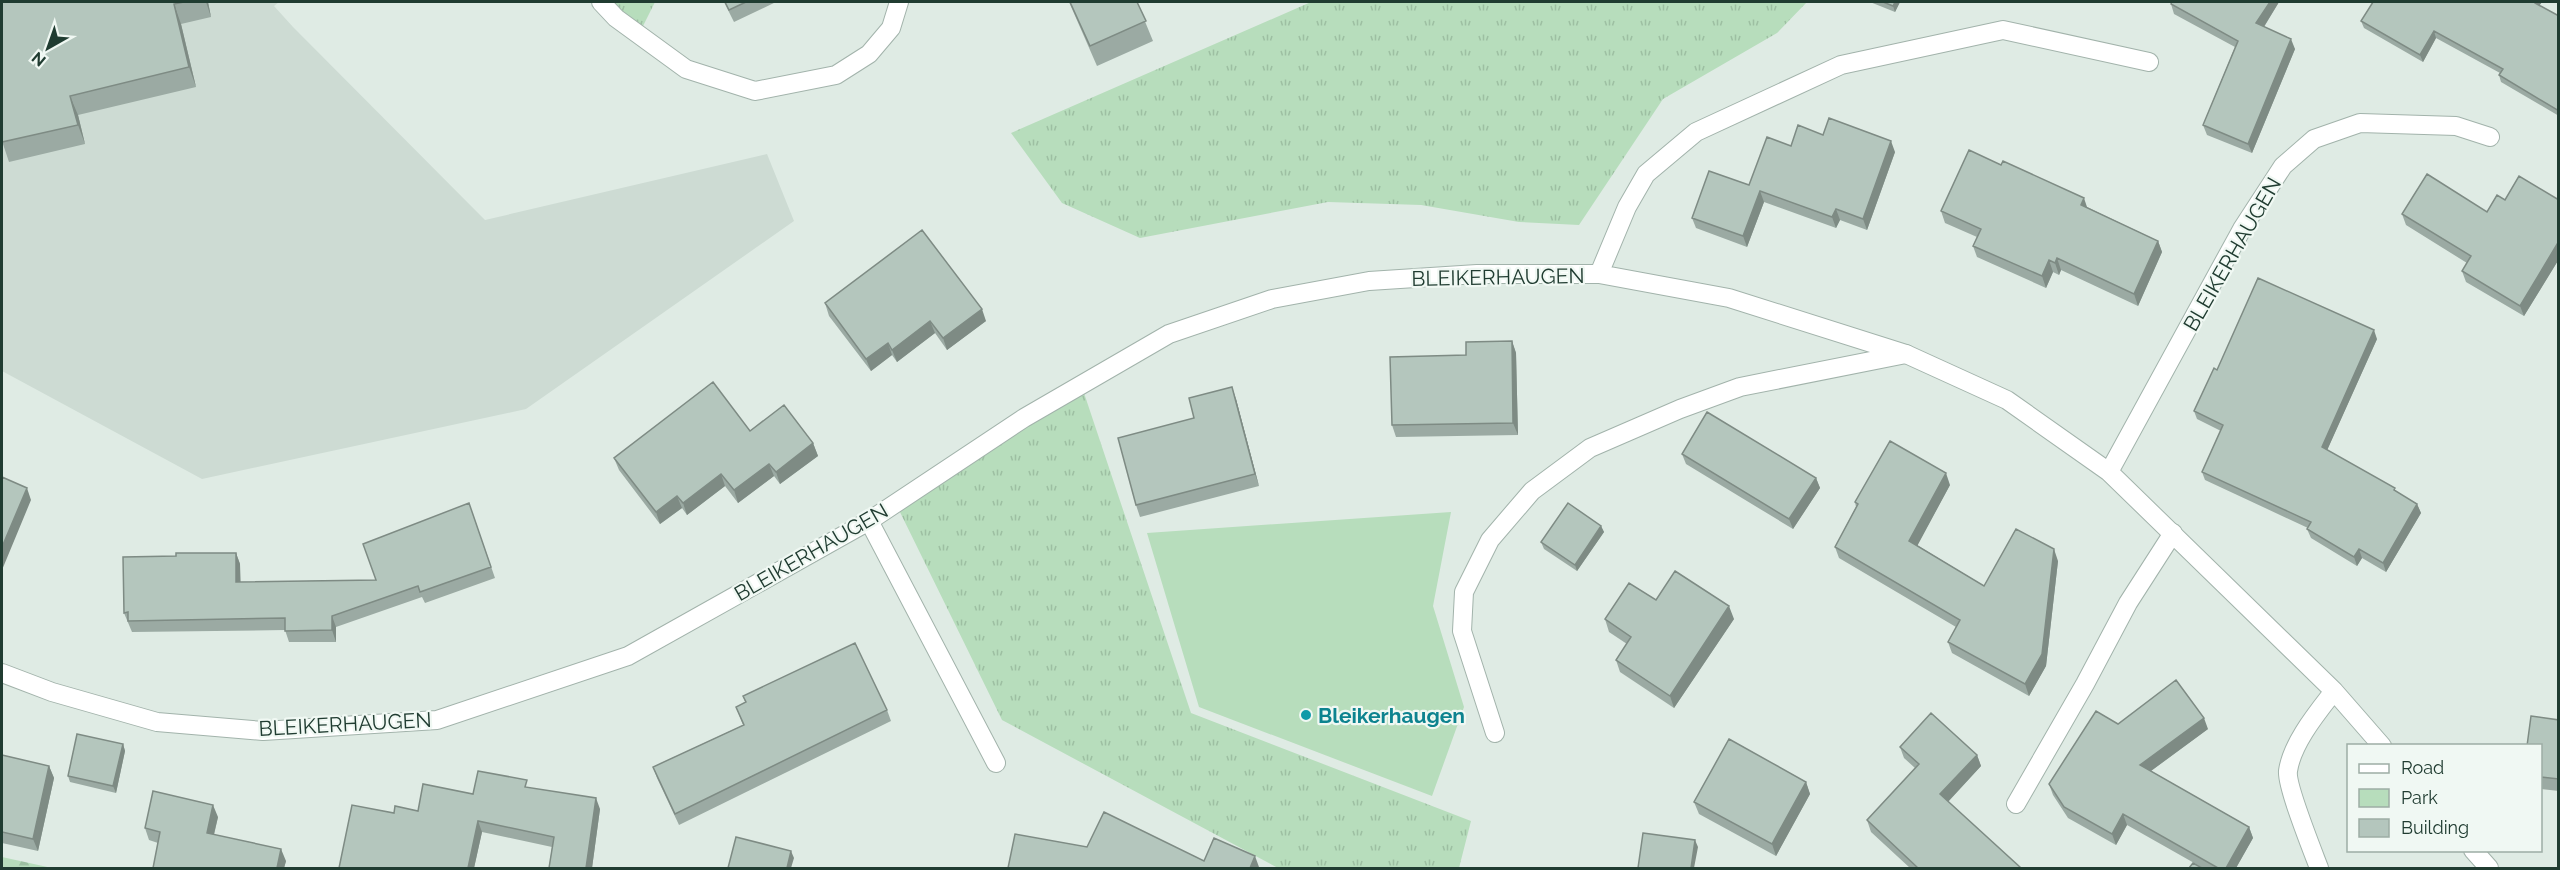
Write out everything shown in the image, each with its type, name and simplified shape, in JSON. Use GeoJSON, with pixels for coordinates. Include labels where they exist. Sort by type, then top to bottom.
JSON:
{"type":"FeatureCollection","features":[{"type":"Feature","properties":{"kind":"street"},"geometry":{"type":"LineString","coordinates":[[601,2],[616,18],[686,69],[755,91],[836,75],[869,54],[891,28],[899,2]]}},
{"type":"Feature","properties":{"kind":"street","name":"BLEIKERHAUGEN"},"geometry":{"type":"LineString","coordinates":[[1599,274],[1627,207],[1646,174],[1696,132],[1841,65],[2003,30],[2150,62]]}},
{"type":"Feature","properties":{"kind":"street","name":"BLEIKERHAUGEN"},"geometry":{"type":"LineString","coordinates":[[2109,472],[2242,229],[2283,166],[2314,139],[2360,123],[2456,126],[2490,137]]}},
{"type":"Feature","properties":{"kind":"street","name":"BLEIKERHAUGEN"},"geometry":{"type":"LineString","coordinates":[[2,673],[52,692],[157,722],[263,731],[437,720],[628,656],[869,521],[1024,418],[1169,334],[1272,299],[1369,281],[1477,274],[1599,274],[1729,298],[1906,354],[2007,400],[2109,472],[2334,691],[2380,744]]}},
{"type":"Feature","properties":{"kind":"street"},"geometry":{"type":"LineString","coordinates":[[1495,734],[1462,631],[1464,592],[1490,540],[1532,491],[1590,448],[1730,391],[1906,354]]}},
{"type":"Feature","properties":{"kind":"street"},"geometry":{"type":"LineString","coordinates":[[869,521],[996,763]]}},
{"type":"Feature","properties":{"kind":"street"},"geometry":{"type":"LineString","coordinates":[[2016,804],[2085,684],[2128,603],[2173,534]]}},
{"type":"Feature","properties":{"kind":"street"},"geometry":{"type":"LineString","coordinates":[[2319,868],[2303,826],[2288,772],[2302,735],[2334,691]]}},
{"type":"Feature","properties":{"kind":"street"},"geometry":{"type":"LineString","coordinates":[[2475,852],[2489,868]]}},
{"type":"Feature","properties":{"kind":"shaded area"},"geometry":{"type":"Polygon","coordinates":[[[2,2],[279,2],[274,6],[293,27],[485,220],[767,154],[794,221],[526,409],[202,479],[2,371],[2,2]]]}},
{"type":"Feature","properties":{"kind":"green space"},"geometry":{"type":"Polygon","coordinates":[[[607,2],[655,2],[638,36],[607,2]]]}},
{"type":"Feature","properties":{"kind":"green space"},"geometry":{"type":"Polygon","coordinates":[[[1311,2],[1807,2],[1777,33],[1663,99],[1579,225],[1519,222],[1421,205],[1328,202],[1140,238],[1062,203],[1011,133],[1311,2]]]}},
{"type":"Feature","properties":{"kind":"green space"},"geometry":{"type":"Polygon","coordinates":[[[1083,390],[1191,713],[1471,821],[1459,868],[1278,868],[1002,720],[898,508],[1083,390]]]}},
{"type":"Feature","properties":{"kind":"green space"},"geometry":{"type":"Polygon","coordinates":[[[1451,512],[1433,606],[1464,707],[1432,796],[1199,707],[1147,533],[1451,512]]]}},
{"type":"Feature","properties":{"kind":"green space"},"geometry":{"type":"Polygon","coordinates":[[[2,857],[52,868],[2,868],[2,857]]]}},
{"type":"Feature","properties":{"kind":"building"},"geometry":{"type":"Polygon","coordinates":[[[2,2],[184,2],[174,4],[189,67],[70,96],[78,125],[2,142],[2,2]]]}},
{"type":"Feature","properties":{"kind":"building"},"geometry":{"type":"Polygon","coordinates":[[[725,2],[746,2],[729,10],[725,2]]]}},
{"type":"Feature","properties":{"kind":"building"},"geometry":{"type":"Polygon","coordinates":[[[1070,2],[1137,2],[1146,21],[1090,46],[1070,2]]]}},
{"type":"Feature","properties":{"kind":"building"},"geometry":{"type":"Polygon","coordinates":[[[1883,2],[1895,2],[1893,6],[1883,2]]]}},
{"type":"Feature","properties":{"kind":"building"},"geometry":{"type":"Polygon","coordinates":[[[2172,2],[2270,2],[2256,23],[2291,39],[2248,144],[2203,125],[2238,41],[2171,4],[2172,2]]]}},
{"type":"Feature","properties":{"kind":"building"},"geometry":{"type":"Polygon","coordinates":[[[2373,2],[2535,2],[2559,16],[2559,111],[2499,75],[2503,69],[2434,31],[2420,55],[2361,21],[2373,2]]]}},
{"type":"Feature","properties":{"kind":"building"},"geometry":{"type":"Polygon","coordinates":[[[1829,118],[1891,141],[1863,219],[1836,209],[1832,217],[1760,191],[1743,236],[1692,218],[1709,171],[1749,185],[1767,137],[1791,146],[1798,125],[1823,135],[1829,118]]]}},
{"type":"Feature","properties":{"kind":"building"},"geometry":{"type":"Polygon","coordinates":[[[1969,150],[2001,165],[2003,161],[2084,198],[2081,205],[2158,241],[2134,294],[2057,258],[2055,263],[2049,260],[2042,276],[1973,246],[1981,229],[1941,211],[1969,150]]]}},
{"type":"Feature","properties":{"kind":"building"},"geometry":{"type":"Polygon","coordinates":[[[2427,174],[2487,212],[2497,195],[2505,200],[2519,176],[2559,200],[2559,241],[2520,306],[2462,271],[2471,256],[2402,214],[2427,174]]]}},
{"type":"Feature","properties":{"kind":"building"},"geometry":{"type":"Polygon","coordinates":[[[922,230],[982,309],[943,338],[930,321],[892,350],[888,343],[866,359],[825,303],[922,230]]]}},
{"type":"Feature","properties":{"kind":"building"},"geometry":{"type":"Polygon","coordinates":[[[2258,278],[2374,330],[2322,447],[2395,488],[2394,490],[2417,504],[2383,563],[2359,549],[2354,557],[2307,529],[2311,522],[2202,472],[2223,425],[2194,411],[2214,368],[2217,370],[2258,278]]]}},
{"type":"Feature","properties":{"kind":"building"},"geometry":{"type":"Polygon","coordinates":[[[1512,341],[1513,423],[1392,425],[1390,357],[1466,355],[1466,342],[1512,341]]]}},
{"type":"Feature","properties":{"kind":"building"},"geometry":{"type":"Polygon","coordinates":[[[713,382],[750,431],[784,405],[813,443],[776,472],[769,464],[734,490],[721,474],[683,503],[677,496],[656,512],[614,458],[713,382]]]}},
{"type":"Feature","properties":{"kind":"building"},"geometry":{"type":"Polygon","coordinates":[[[1232,387],[1255,474],[1136,505],[1118,438],[1194,418],[1189,398],[1232,387]]]}},
{"type":"Feature","properties":{"kind":"building"},"geometry":{"type":"Polygon","coordinates":[[[1707,412],[1816,478],[1789,519],[1682,454],[1707,412]]]}},
{"type":"Feature","properties":{"kind":"building"},"geometry":{"type":"Polygon","coordinates":[[[1890,441],[1946,473],[1909,541],[1984,586],[2016,529],[2054,549],[2042,654],[2025,684],[1948,642],[1960,620],[1835,547],[1858,504],[1855,502],[1890,441]]]}},
{"type":"Feature","properties":{"kind":"building"},"geometry":{"type":"Polygon","coordinates":[[[2,477],[27,488],[2,547],[2,477]]]}},
{"type":"Feature","properties":{"kind":"building"},"geometry":{"type":"Polygon","coordinates":[[[469,503],[491,567],[420,592],[418,586],[332,616],[332,630],[285,631],[285,618],[128,621],[128,612],[124,613],[123,557],[176,556],[176,553],[236,553],[236,582],[376,580],[363,544],[469,503]]]}},
{"type":"Feature","properties":{"kind":"building"},"geometry":{"type":"Polygon","coordinates":[[[1568,503],[1601,526],[1575,565],[1541,542],[1568,503]]]}},
{"type":"Feature","properties":{"kind":"building"},"geometry":{"type":"Polygon","coordinates":[[[1675,571],[1729,606],[1670,696],[1616,660],[1631,637],[1605,619],[1629,583],[1656,600],[1675,571]]]}},
{"type":"Feature","properties":{"kind":"building"},"geometry":{"type":"Polygon","coordinates":[[[855,643],[887,710],[675,814],[653,767],[744,725],[736,707],[746,702],[743,696],[855,643]]]}},
{"type":"Feature","properties":{"kind":"building"},"geometry":{"type":"Polygon","coordinates":[[[2176,680],[2204,718],[2140,765],[2249,827],[2226,868],[2218,868],[2123,814],[2112,834],[2064,807],[2049,784],[2096,711],[2118,724],[2176,680]]]}},
{"type":"Feature","properties":{"kind":"building"},"geometry":{"type":"Polygon","coordinates":[[[1931,713],[1977,755],[1940,794],[2021,868],[1918,868],[1867,820],[1919,764],[1900,747],[1931,713]]]}},
{"type":"Feature","properties":{"kind":"building"},"geometry":{"type":"Polygon","coordinates":[[[2531,716],[2559,720],[2559,779],[2542,777],[2542,744],[2527,744],[2531,716]]]}},
{"type":"Feature","properties":{"kind":"building"},"geometry":{"type":"Polygon","coordinates":[[[77,734],[123,744],[113,786],[68,776],[77,734]]]}},
{"type":"Feature","properties":{"kind":"building"},"geometry":{"type":"Polygon","coordinates":[[[1729,739],[1806,782],[1772,844],[1694,802],[1729,739]]]}},
{"type":"Feature","properties":{"kind":"building"},"geometry":{"type":"Polygon","coordinates":[[[2,755],[49,766],[33,839],[2,832],[2,755]]]}},
{"type":"Feature","properties":{"kind":"building"},"geometry":{"type":"Polygon","coordinates":[[[478,771],[527,780],[525,787],[596,798],[586,868],[549,868],[554,837],[478,821],[468,868],[339,868],[352,805],[394,813],[395,806],[418,811],[423,784],[473,794],[478,771]]]}},
{"type":"Feature","properties":{"kind":"building"},"geometry":{"type":"Polygon","coordinates":[[[153,791],[213,805],[207,833],[281,849],[277,868],[153,868],[160,832],[145,828],[153,791]]]}},
{"type":"Feature","properties":{"kind":"building"},"geometry":{"type":"Polygon","coordinates":[[[1104,812],[1204,861],[1214,838],[1255,856],[1250,868],[1008,868],[1015,834],[1087,847],[1104,812]]]}},
{"type":"Feature","properties":{"kind":"building"},"geometry":{"type":"Polygon","coordinates":[[[1643,833],[1695,840],[1691,868],[1638,868],[1643,833]]]}},
{"type":"Feature","properties":{"kind":"building"},"geometry":{"type":"Polygon","coordinates":[[[736,837],[791,851],[787,868],[728,868],[736,837]]]}},
{"type":"Feature","properties":{"kind":"building"},"geometry":{"type":"Polygon","coordinates":[[[2193,863],[2202,868],[2189,868],[2193,863]]]}},
{"type":"Feature","properties":{"kind":"place","name":"Bleikerhaugen"},"geometry":{"type":"Point","coordinates":[1306,715]}}]}
